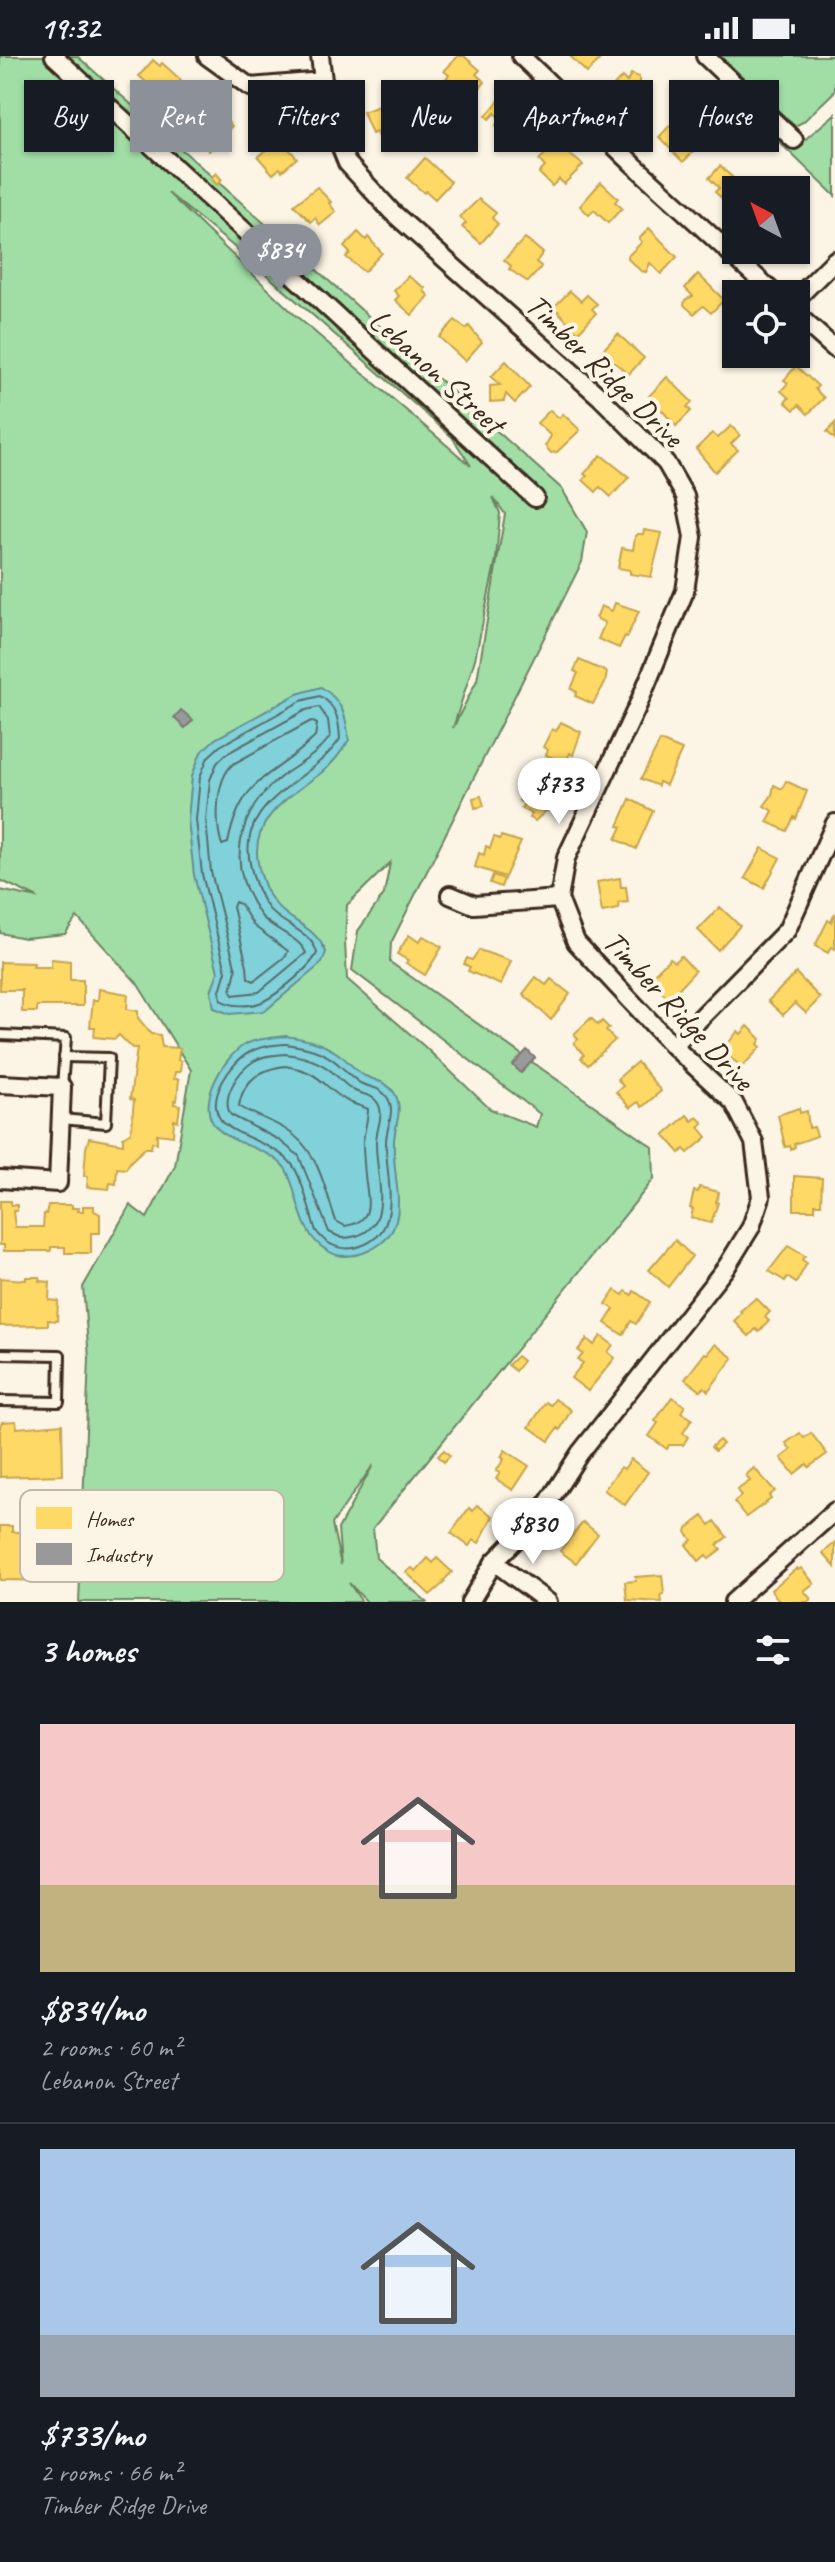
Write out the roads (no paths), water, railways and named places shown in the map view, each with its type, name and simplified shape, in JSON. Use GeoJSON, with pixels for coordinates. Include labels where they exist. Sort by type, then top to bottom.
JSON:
{"type":"FeatureCollection","features":[{"type":"Feature","properties":{"kind":"street","name":"Lebanon Street"},"geometry":{"type":"LineString","coordinates":[[54,56],[535,498]]}},
{"type":"Feature","properties":{"kind":"street"},"geometry":{"type":"LineString","coordinates":[[207,56],[248,86]]}},
{"type":"Feature","properties":{"kind":"street","name":"Timber Ridge Drive"},"geometry":{"type":"LineString","coordinates":[[320,56],[323,80]]}},
{"type":"Feature","properties":{"kind":"street"},"geometry":{"type":"LineString","coordinates":[[521,56],[760,280]]}},
{"type":"Feature","properties":{"kind":"street"},"geometry":{"type":"LineString","coordinates":[[705,56],[794,140]]}},
{"type":"Feature","properties":{"kind":"street","name":"Timber Ridge Drive"},"geometry":{"type":"LineString","coordinates":[[343,152],[347,163],[392,212],[600,397],[666,463],[685,496],[693,537],[685,591],[638,705],[566,858],[559,899],[576,942],[673,1046],[734,1103],[754,1142],[761,1197],[751,1227],[727,1266],[580,1453],[540,1515],[494,1562],[470,1602]]}},
{"type":"Feature","properties":{"kind":"street"},"geometry":{"type":"LineString","coordinates":[[810,285],[835,260]]}},
{"type":"Feature","properties":{"kind":"street"},"geometry":{"type":"LineString","coordinates":[[810,327],[835,349]]}},
{"type":"Feature","properties":{"kind":"street"},"geometry":{"type":"LineString","coordinates":[[673,1046],[787,930],[835,823]]}},
{"type":"Feature","properties":{"kind":"street"},"geometry":{"type":"LineString","coordinates":[[450,895],[474,905],[559,899]]}},
{"type":"Feature","properties":{"kind":"street"},"geometry":{"type":"LineString","coordinates":[[0,1084],[62,1087],[58,1183],[0,1179]]}},
{"type":"Feature","properties":{"kind":"street"},"geometry":{"type":"LineString","coordinates":[[733,1602],[835,1511]]}},
{"type":"Feature","properties":{"kind":"street"},"geometry":{"type":"LineString","coordinates":[[494,1562],[548,1602]]}},
{"type":"Feature","properties":{"kind":"lane"},"geometry":{"type":"LineString","coordinates":[[0,1035],[66,1038],[62,1087]]}},
{"type":"Feature","properties":{"kind":"lane"},"geometry":{"type":"LineString","coordinates":[[61,1119],[106,1123],[109,1058],[64,1057]]}},
{"type":"Feature","properties":{"kind":"lane"},"geometry":{"type":"LineString","coordinates":[[0,1354],[60,1355],[59,1402],[0,1401]]}},
{"type":"Feature","properties":{"kind":"water"},"geometry":{"type":"Polygon","coordinates":[[[321,687],[342,710],[349,740],[329,766],[274,812],[259,836],[257,851],[259,868],[271,898],[287,915],[315,935],[326,952],[322,963],[265,1011],[230,1014],[214,1008],[211,991],[218,972],[194,875],[188,820],[192,776],[201,752],[215,739],[297,694],[321,687]]]}},
{"type":"Feature","properties":{"kind":"water"},"geometry":{"type":"Polygon","coordinates":[[[286,1036],[331,1049],[361,1074],[389,1087],[398,1100],[394,1142],[396,1220],[391,1233],[380,1244],[363,1253],[341,1256],[313,1239],[285,1168],[270,1155],[224,1134],[211,1119],[210,1095],[214,1083],[236,1051],[249,1043],[286,1036]]]}}]}
